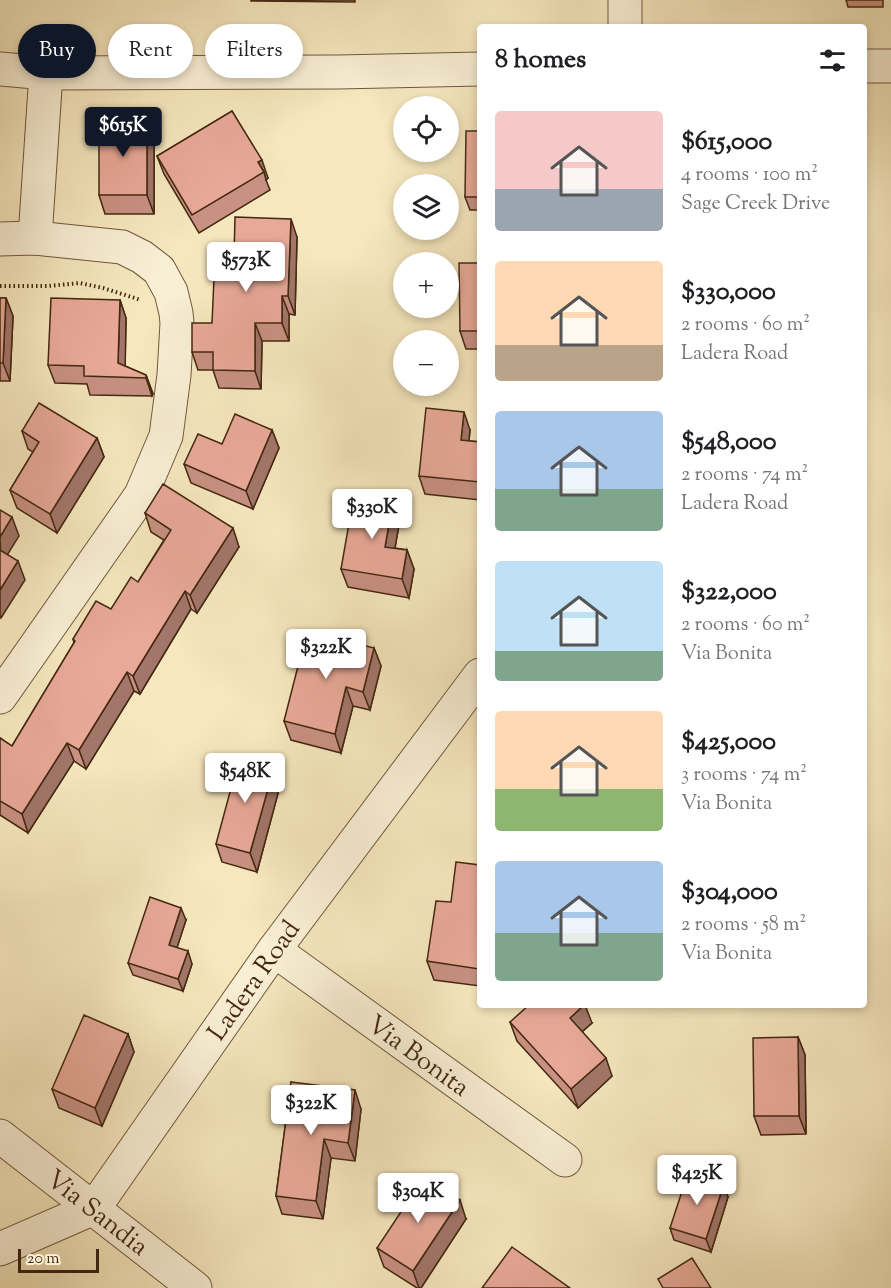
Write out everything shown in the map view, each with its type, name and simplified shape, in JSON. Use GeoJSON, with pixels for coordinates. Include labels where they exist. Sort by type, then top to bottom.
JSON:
{"type":"FeatureCollection","features":[{"type":"Feature","properties":{"kind":"street"},"geometry":{"type":"LineString","coordinates":[[625,0],[625,24]]}},
{"type":"Feature","properties":{"kind":"street"},"geometry":{"type":"LineString","coordinates":[[867,66],[891,66]]}},
{"type":"Feature","properties":{"kind":"street"},"geometry":{"type":"LineString","coordinates":[[0,69],[18,71]]}},
{"type":"Feature","properties":{"kind":"street"},"geometry":{"type":"LineString","coordinates":[[96,74],[477,69]]}},
{"type":"Feature","properties":{"kind":"street"},"geometry":{"type":"LineString","coordinates":[[35,238],[46,78]]}},
{"type":"Feature","properties":{"kind":"street"},"geometry":{"type":"LineString","coordinates":[[0,239],[35,238],[122,247],[142,257],[159,270],[171,292],[177,323],[174,375],[166,436],[141,495],[0,697]]}},
{"type":"Feature","properties":{"kind":"street","name":"Ladera Road"},"geometry":{"type":"LineString","coordinates":[[94,1208],[274,950],[477,679]]}},
{"type":"Feature","properties":{"kind":"street","name":"Via Bonita"},"geometry":{"type":"LineString","coordinates":[[274,950],[565,1160]]}},
{"type":"Feature","properties":{"kind":"street","name":"Via Sandia"},"geometry":{"type":"LineString","coordinates":[[0,1136],[195,1288]]}},
{"type":"Feature","properties":{"kind":"street"},"geometry":{"type":"LineString","coordinates":[[0,1249],[94,1208]]}},
{"type":"Feature","properties":{"kind":"path"},"geometry":{"type":"LineString","coordinates":[[0,286],[80,283],[103,288],[176,313]]}},
{"type":"Feature","properties":{"kind":"building"},"geometry":{"type":"Polygon","coordinates":[[[232,111],[262,160],[258,162],[264,172],[192,215],[157,156],[232,111]]]}},
{"type":"Feature","properties":{"kind":"building"},"geometry":{"type":"Polygon","coordinates":[[[99,120],[147,120],[147,195],[99,195],[99,120]]]}},
{"type":"Feature","properties":{"kind":"building"},"geometry":{"type":"Polygon","coordinates":[[[466,131],[477,131],[477,197],[465,197],[466,131]]]}},
{"type":"Feature","properties":{"kind":"building"},"geometry":{"type":"Polygon","coordinates":[[[235,217],[291,219],[288,296],[282,296],[282,323],[255,323],[255,371],[213,370],[213,352],[192,352],[192,323],[212,323],[215,256],[234,257],[235,217]]]}},
{"type":"Feature","properties":{"kind":"building"},"geometry":{"type":"Polygon","coordinates":[[[459,263],[477,263],[477,331],[460,331],[459,263]]]}},
{"type":"Feature","properties":{"kind":"building"},"geometry":{"type":"Polygon","coordinates":[[[0,298],[6,298],[3,363],[0,363],[0,298]]]}},
{"type":"Feature","properties":{"kind":"building"},"geometry":{"type":"Polygon","coordinates":[[[51,298],[120,300],[118,363],[146,375],[146,378],[84,376],[84,366],[48,365],[51,298]]]}},
{"type":"Feature","properties":{"kind":"building"},"geometry":{"type":"Polygon","coordinates":[[[39,403],[97,438],[50,514],[10,490],[39,442],[22,431],[39,403]]]}},
{"type":"Feature","properties":{"kind":"building"},"geometry":{"type":"Polygon","coordinates":[[[426,408],[464,412],[461,440],[477,442],[477,482],[419,476],[426,408]]]}},
{"type":"Feature","properties":{"kind":"building"},"geometry":{"type":"Polygon","coordinates":[[[235,414],[272,430],[246,491],[184,464],[198,434],[222,444],[235,414]]]}},
{"type":"Feature","properties":{"kind":"building"},"geometry":{"type":"Polygon","coordinates":[[[163,484],[233,528],[190,595],[185,591],[133,676],[127,672],[79,750],[67,743],[22,814],[0,801],[0,738],[12,746],[75,641],[73,639],[96,601],[111,609],[131,577],[138,582],[171,530],[145,513],[163,484]]]}},
{"type":"Feature","properties":{"kind":"building"},"geometry":{"type":"Polygon","coordinates":[[[354,495],[393,501],[385,547],[407,550],[402,579],[341,569],[354,495]]]}},
{"type":"Feature","properties":{"kind":"building"},"geometry":{"type":"Polygon","coordinates":[[[0,510],[12,517],[0,537],[0,510]]]}},
{"type":"Feature","properties":{"kind":"building"},"geometry":{"type":"Polygon","coordinates":[[[0,550],[18,561],[0,590],[0,550]]]}},
{"type":"Feature","properties":{"kind":"building"},"geometry":{"type":"Polygon","coordinates":[[[307,631],[374,648],[363,692],[346,687],[335,734],[284,721],[307,631]]]}},
{"type":"Feature","properties":{"kind":"building"},"geometry":{"type":"Polygon","coordinates":[[[240,755],[275,764],[250,853],[216,844],[240,755]]]}},
{"type":"Feature","properties":{"kind":"building"},"geometry":{"type":"Polygon","coordinates":[[[456,862],[477,865],[477,969],[427,961],[436,901],[451,902],[456,862]]]}},
{"type":"Feature","properties":{"kind":"building"},"geometry":{"type":"Polygon","coordinates":[[[150,897],[181,908],[169,945],[188,951],[178,979],[128,963],[150,897]]]}},
{"type":"Feature","properties":{"kind":"building"},"geometry":{"type":"Polygon","coordinates":[[[526,1008],[581,1008],[570,1018],[606,1058],[571,1089],[510,1022],[526,1008]]]}},
{"type":"Feature","properties":{"kind":"building"},"geometry":{"type":"Polygon","coordinates":[[[84,1015],[128,1034],[95,1108],[52,1089],[84,1015]]]}},
{"type":"Feature","properties":{"kind":"building"},"geometry":{"type":"Polygon","coordinates":[[[798,1037],[799,1116],[754,1116],[753,1038],[798,1037]]]}},
{"type":"Feature","properties":{"kind":"building"},"geometry":{"type":"Polygon","coordinates":[[[291,1082],[355,1090],[348,1143],[324,1139],[316,1201],[276,1196],[291,1082]]]}},
{"type":"Feature","properties":{"kind":"building"},"geometry":{"type":"Polygon","coordinates":[[[688,1173],[724,1184],[706,1239],[670,1228],[688,1173]]]}},
{"type":"Feature","properties":{"kind":"building"},"geometry":{"type":"Polygon","coordinates":[[[424,1177],[460,1200],[413,1271],[377,1248],[424,1177]]]}},
{"type":"Feature","properties":{"kind":"building"},"geometry":{"type":"Polygon","coordinates":[[[512,1247],[570,1288],[482,1288],[512,1247]]]}},
{"type":"Feature","properties":{"kind":"building"},"geometry":{"type":"Polygon","coordinates":[[[692,1258],[711,1288],[663,1288],[658,1279],[692,1258]]]}}]}
